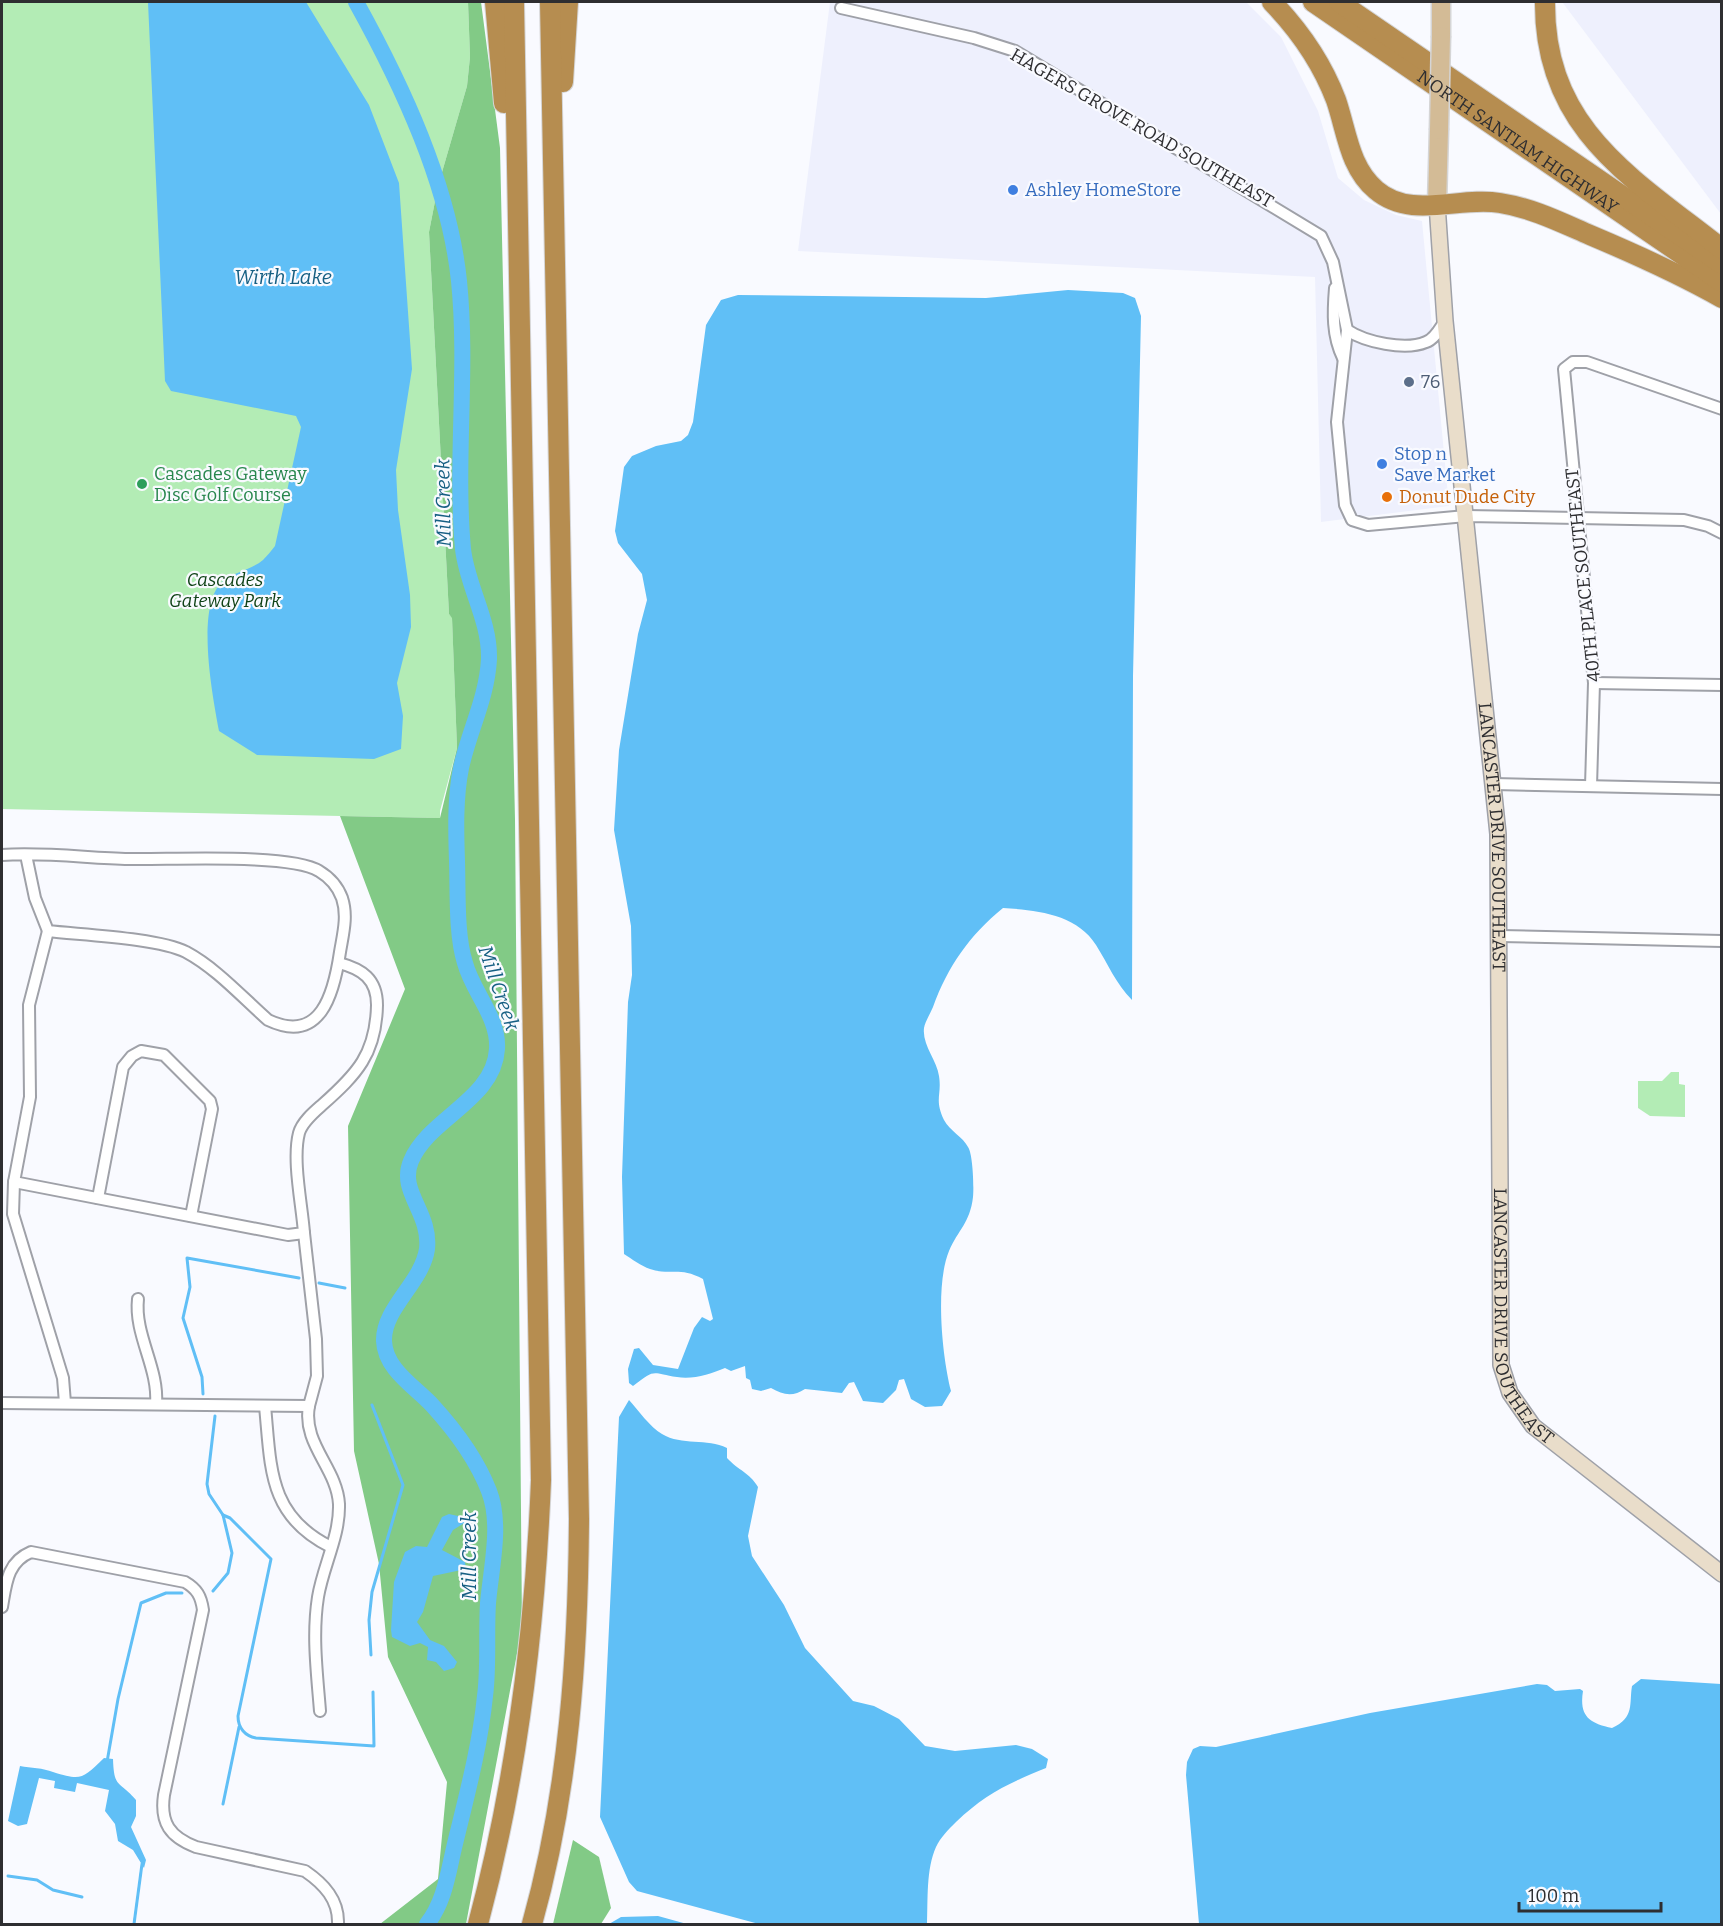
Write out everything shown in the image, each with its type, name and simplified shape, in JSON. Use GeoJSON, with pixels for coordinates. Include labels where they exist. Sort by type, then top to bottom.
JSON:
{"type":"FeatureCollection","features":[{"type":"Feature","properties":{"kind":"highway"},"geometry":{"type":"LineString","coordinates":[[495,2],[506,125],[517,173]]}},
{"type":"Feature","properties":{"kind":"highway"},"geometry":{"type":"LineString","coordinates":[[478,1924],[507,1804],[527,1676],[536,1585],[541,1480],[514,2]]}},
{"type":"Feature","properties":{"kind":"highway"},"geometry":{"type":"LineString","coordinates":[[532,1924],[562,1778],[574,1674],[579,1590],[550,2]]}},
{"type":"Feature","properties":{"kind":"highway"},"geometry":{"type":"LineString","coordinates":[[553,162],[563,81],[568,2]]}},
{"type":"Feature","properties":{"kind":"highway"},"geometry":{"type":"LineString","coordinates":[[1272,2],[1301,35],[1321,66],[1335,99],[1356,165],[1365,180],[1392,200],[1418,206],[1496,202],[1526,208],[1668,268],[1722,298]]}},
{"type":"Feature","properties":{"kind":"highway","name":"NORTH SANTIAM HIGHWAY"},"geometry":{"type":"LineString","coordinates":[[1313,2],[1722,282]]}},
{"type":"Feature","properties":{"kind":"highway","name":"NORTH SANTIAM HIGHWAY"},"geometry":{"type":"LineString","coordinates":[[1339,2],[1722,264]]}},
{"type":"Feature","properties":{"kind":"highway"},"geometry":{"type":"LineString","coordinates":[[1545,2],[1549,59],[1569,107],[1584,130],[1621,168],[1722,249]]}},
{"type":"Feature","properties":{"kind":"main road","name":"LANCASTER DRIVE SOUTHEAST"},"geometry":{"type":"LineString","coordinates":[[1441,2],[1437,204],[1445,321],[1494,784],[1501,936],[1499,1337],[1501,1365],[1516,1404],[1542,1433],[1722,1574]]}},
{"type":"Feature","properties":{"kind":"street","name":"HAGERS GROVE ROAD SOUTHEAST"},"geometry":{"type":"LineString","coordinates":[[841,8],[988,41],[1045,67],[1312,229],[1326,244],[1347,330],[1348,344],[1343,358],[1337,422],[1348,516],[1357,523],[1368,525],[1466,516]]}},
{"type":"Feature","properties":{"kind":"street","name":"HAGERS GROVE ROAD SOUTHEAST"},"geometry":{"type":"LineString","coordinates":[[1335,278],[1333,311],[1336,345],[1343,358]]}},
{"type":"Feature","properties":{"kind":"street"},"geometry":{"type":"LineString","coordinates":[[1347,330],[1359,338],[1382,343],[1420,343],[1432,338],[1445,321]]}},
{"type":"Feature","properties":{"kind":"street","name":"40TH PLACE SOUTHEAST"},"geometry":{"type":"LineString","coordinates":[[1591,786],[1594,683],[1564,369],[1567,365],[1587,362],[1722,409]]}},
{"type":"Feature","properties":{"kind":"street"},"geometry":{"type":"LineString","coordinates":[[1466,516],[1683,520],[1708,526],[1722,533]]}},
{"type":"Feature","properties":{"kind":"street"},"geometry":{"type":"LineString","coordinates":[[1594,683],[1722,685]]}},
{"type":"Feature","properties":{"kind":"street"},"geometry":{"type":"LineString","coordinates":[[1494,784],[1722,789]]}},
{"type":"Feature","properties":{"kind":"street"},"geometry":{"type":"LineString","coordinates":[[2,855],[282,861],[310,866],[328,878],[342,899],[345,919],[339,963],[330,998],[324,1010],[314,1020],[291,1027],[268,1020],[199,960],[185,952],[155,944],[48,931]]}},
{"type":"Feature","properties":{"kind":"street"},"geometry":{"type":"LineString","coordinates":[[26,855],[35,898],[48,931],[29,1005],[30,1097],[14,1182],[14,1214],[63,1378],[65,1403]]}},
{"type":"Feature","properties":{"kind":"street"},"geometry":{"type":"LineString","coordinates":[[1501,936],[1722,941]]}},
{"type":"Feature","properties":{"kind":"street"},"geometry":{"type":"LineString","coordinates":[[320,1711],[316,1615],[322,1578],[338,1526],[339,1500],[330,1472],[308,1427],[309,1406],[317,1376],[304,1233],[299,1132],[315,1111],[344,1085],[362,1064],[372,1041],[376,1016],[375,986],[368,976],[353,967],[339,963]]}},
{"type":"Feature","properties":{"kind":"street"},"geometry":{"type":"LineString","coordinates":[[98,1198],[123,1066],[132,1056],[141,1051],[154,1052],[164,1055],[210,1101],[212,1109],[191,1216]]}},
{"type":"Feature","properties":{"kind":"street"},"geometry":{"type":"LineString","coordinates":[[14,1182],[288,1235],[304,1233]]}},
{"type":"Feature","properties":{"kind":"street"},"geometry":{"type":"LineString","coordinates":[[138,1299],[136,1317],[157,1390],[156,1404]]}},
{"type":"Feature","properties":{"kind":"street"},"geometry":{"type":"LineString","coordinates":[[2,1403],[309,1406]]}},
{"type":"Feature","properties":{"kind":"street"},"geometry":{"type":"LineString","coordinates":[[265,1406],[272,1476],[284,1508],[301,1529],[332,1547]]}},
{"type":"Feature","properties":{"kind":"street"},"geometry":{"type":"LineString","coordinates":[[2,1607],[13,1564],[21,1556],[31,1552],[185,1582],[194,1587],[199,1593],[203,1610],[164,1796],[163,1816],[166,1826],[181,1841],[196,1847],[305,1871],[316,1879],[332,1897],[338,1924]]}},
{"type":"Feature","properties":{"kind":"shaded area"},"geometry":{"type":"Polygon","coordinates":[[[830,2],[1246,2],[1281,37],[1318,111],[1338,178],[1364,200],[1396,215],[1422,221],[1449,506],[1321,522],[1315,277],[798,251],[830,2]]]}},
{"type":"Feature","properties":{"kind":"shaded area"},"geometry":{"type":"Polygon","coordinates":[[[1721,2],[1721,214],[1563,3],[1721,2]]]}},
{"type":"Feature","properties":{"kind":"green space","name":"Cascades Gateway Park"},"geometry":{"type":"Polygon","coordinates":[[[2,2],[468,2],[470,57],[467,86],[438,186],[429,232],[449,614],[452,617],[457,748],[440,818],[2,809],[2,2]]]}},
{"type":"Feature","properties":{"kind":"green space"},"geometry":{"type":"Polygon","coordinates":[[[468,2],[481,2],[500,148],[515,819],[522,1627],[466,1924],[380,1924],[438,1879],[447,1782],[388,1657],[379,1564],[354,1451],[348,1126],[405,989],[340,816],[440,818],[457,748],[452,618],[449,614],[429,232],[438,186],[467,86],[470,57],[468,2]]]}},
{"type":"Feature","properties":{"kind":"green space"},"geometry":{"type":"Polygon","coordinates":[[[1671,1072],[1679,1072],[1679,1084],[1685,1085],[1685,1117],[1650,1116],[1638,1108],[1638,1081],[1662,1081],[1671,1072]]]}},
{"type":"Feature","properties":{"kind":"green space"},"geometry":{"type":"Polygon","coordinates":[[[573,1840],[599,1857],[611,1908],[601,1924],[553,1924],[573,1840]]]}},
{"type":"Feature","properties":{"kind":"water","name":"Wirth Lake"},"geometry":{"type":"Polygon","coordinates":[[[148,2],[306,2],[369,105],[399,183],[412,369],[396,470],[398,510],[410,595],[411,627],[397,683],[403,716],[401,749],[374,759],[257,755],[219,731],[208,654],[209,611],[214,594],[222,582],[258,563],[275,546],[301,427],[296,416],[171,391],[165,381],[148,2]]]}},
{"type":"Feature","properties":{"kind":"water"},"geometry":{"type":"Polygon","coordinates":[[[1068,290],[1123,293],[1135,298],[1141,316],[1133,676],[1132,1000],[1117,981],[1096,945],[1078,926],[1055,916],[1029,910],[1003,908],[970,941],[945,978],[925,1023],[924,1034],[939,1076],[941,1113],[947,1124],[966,1143],[970,1151],[973,1197],[966,1220],[949,1251],[942,1282],[941,1321],[951,1391],[942,1406],[925,1407],[911,1399],[904,1379],[899,1380],[896,1390],[883,1403],[863,1401],[854,1382],[849,1383],[842,1393],[805,1389],[788,1394],[771,1388],[761,1391],[752,1389],[750,1380],[746,1378],[745,1366],[731,1371],[725,1368],[689,1378],[654,1373],[633,1386],[629,1383],[628,1369],[634,1349],[639,1348],[653,1365],[678,1369],[694,1328],[702,1317],[710,1321],[713,1319],[703,1279],[688,1273],[650,1269],[624,1254],[622,1177],[628,1002],[632,975],[631,926],[614,830],[619,750],[638,634],[647,600],[642,574],[618,543],[615,531],[624,467],[632,456],[656,446],[681,441],[688,435],[693,422],[706,325],[721,300],[738,295],[986,298],[1068,290]]]}},
{"type":"Feature","properties":{"kind":"water"},"geometry":{"type":"Polygon","coordinates":[[[629,1400],[649,1423],[670,1438],[711,1443],[727,1448],[727,1458],[755,1482],[758,1487],[748,1536],[752,1556],[784,1605],[805,1648],[853,1701],[874,1706],[899,1719],[925,1746],[955,1751],[1016,1745],[1032,1749],[1048,1759],[1046,1768],[1009,1784],[987,1797],[967,1812],[942,1837],[936,1847],[931,1865],[927,1924],[759,1924],[637,1891],[629,1882],[600,1817],[619,1417],[629,1400]]]}},
{"type":"Feature","properties":{"kind":"water"},"geometry":{"type":"Polygon","coordinates":[[[449,1514],[458,1516],[466,1522],[453,1530],[442,1550],[465,1562],[466,1569],[433,1576],[423,1612],[417,1622],[430,1640],[444,1646],[457,1662],[454,1668],[444,1671],[436,1662],[427,1660],[428,1647],[420,1643],[410,1646],[392,1637],[391,1630],[394,1582],[405,1552],[416,1546],[427,1547],[442,1517],[449,1514]]]}},
{"type":"Feature","properties":{"kind":"water"},"geometry":{"type":"Polygon","coordinates":[[[1641,1679],[1721,1684],[1721,1924],[1199,1924],[1186,1775],[1187,1762],[1193,1749],[1200,1746],[1216,1747],[1370,1713],[1537,1684],[1547,1685],[1555,1691],[1580,1689],[1583,1691],[1583,1707],[1587,1717],[1597,1724],[1612,1728],[1628,1715],[1632,1686],[1641,1679]]]}},
{"type":"Feature","properties":{"kind":"water"},"geometry":{"type":"Polygon","coordinates":[[[104,1758],[113,1759],[116,1780],[136,1800],[136,1816],[131,1827],[146,1860],[144,1868],[133,1850],[118,1841],[115,1824],[105,1811],[109,1790],[77,1783],[75,1792],[54,1788],[55,1781],[39,1778],[27,1824],[18,1826],[8,1821],[20,1766],[76,1777],[86,1774],[104,1758]]]}},
{"type":"Feature","properties":{"kind":"water"},"geometry":{"type":"Polygon","coordinates":[[[658,1916],[687,1924],[609,1924],[621,1917],[658,1916]]]}},
{"type":"Feature","properties":{"kind":"waterway","name":"Mill Creek"},"geometry":{"type":"LineString","coordinates":[[356,2],[390,67],[421,137],[434,172],[454,245],[461,314],[460,483],[463,549],[465,563],[486,631],[489,659],[485,687],[461,768],[456,814],[459,926],[462,952],[469,974],[494,1026],[497,1049],[493,1067],[485,1082],[432,1133],[420,1146],[411,1161],[408,1172],[409,1183],[424,1224],[427,1249],[418,1273],[390,1317],[385,1329],[384,1341],[389,1360],[395,1369],[440,1414],[471,1456],[489,1491],[495,1518],[488,1603],[486,1685],[480,1734],[445,1888],[438,1907],[427,1924]]}},
{"type":"Feature","properties":{"kind":"waterway"},"geometry":{"type":"LineString","coordinates":[[203,1394],[202,1377],[183,1318],[190,1287],[187,1258],[299,1278]]}},
{"type":"Feature","properties":{"kind":"waterway"},"geometry":{"type":"LineString","coordinates":[[319,1283],[345,1288]]}},
{"type":"Feature","properties":{"kind":"waterway"},"geometry":{"type":"LineString","coordinates":[[371,1655],[369,1620],[372,1592],[403,1485],[372,1405]]}},
{"type":"Feature","properties":{"kind":"waterway"},"geometry":{"type":"LineString","coordinates":[[213,1591],[228,1573],[232,1553],[223,1515],[209,1494],[207,1484],[215,1416]]}},
{"type":"Feature","properties":{"kind":"waterway"},"geometry":{"type":"LineString","coordinates":[[223,1515],[230,1518],[271,1559],[238,1716],[243,1731],[256,1738],[374,1746],[373,1692]]}},
{"type":"Feature","properties":{"kind":"waterway"},"geometry":{"type":"LineString","coordinates":[[107,1762],[118,1699],[141,1603],[166,1593],[182,1593]]}},
{"type":"Feature","properties":{"kind":"waterway"},"geometry":{"type":"LineString","coordinates":[[223,1804],[239,1727]]}},
{"type":"Feature","properties":{"kind":"waterway"},"geometry":{"type":"LineString","coordinates":[[134,1924],[142,1864]]}},
{"type":"Feature","properties":{"kind":"waterway"},"geometry":{"type":"LineString","coordinates":[[8,1876],[37,1880],[53,1890],[82,1897]]}},
{"type":"Feature","properties":{"kind":"place","name":"Ashley HomeStore"},"geometry":{"type":"Point","coordinates":[1013,190]}},
{"type":"Feature","properties":{"kind":"place","name":"76"},"geometry":{"type":"Point","coordinates":[1409,382]}},
{"type":"Feature","properties":{"kind":"place","name":"Stop n Save Market"},"geometry":{"type":"Point","coordinates":[1382,464]}},
{"type":"Feature","properties":{"kind":"place","name":"Cascades Gateway Disc Golf Course"},"geometry":{"type":"Point","coordinates":[142,484]}},
{"type":"Feature","properties":{"kind":"place","name":"Donut Dude City"},"geometry":{"type":"Point","coordinates":[1387,497]}}]}
